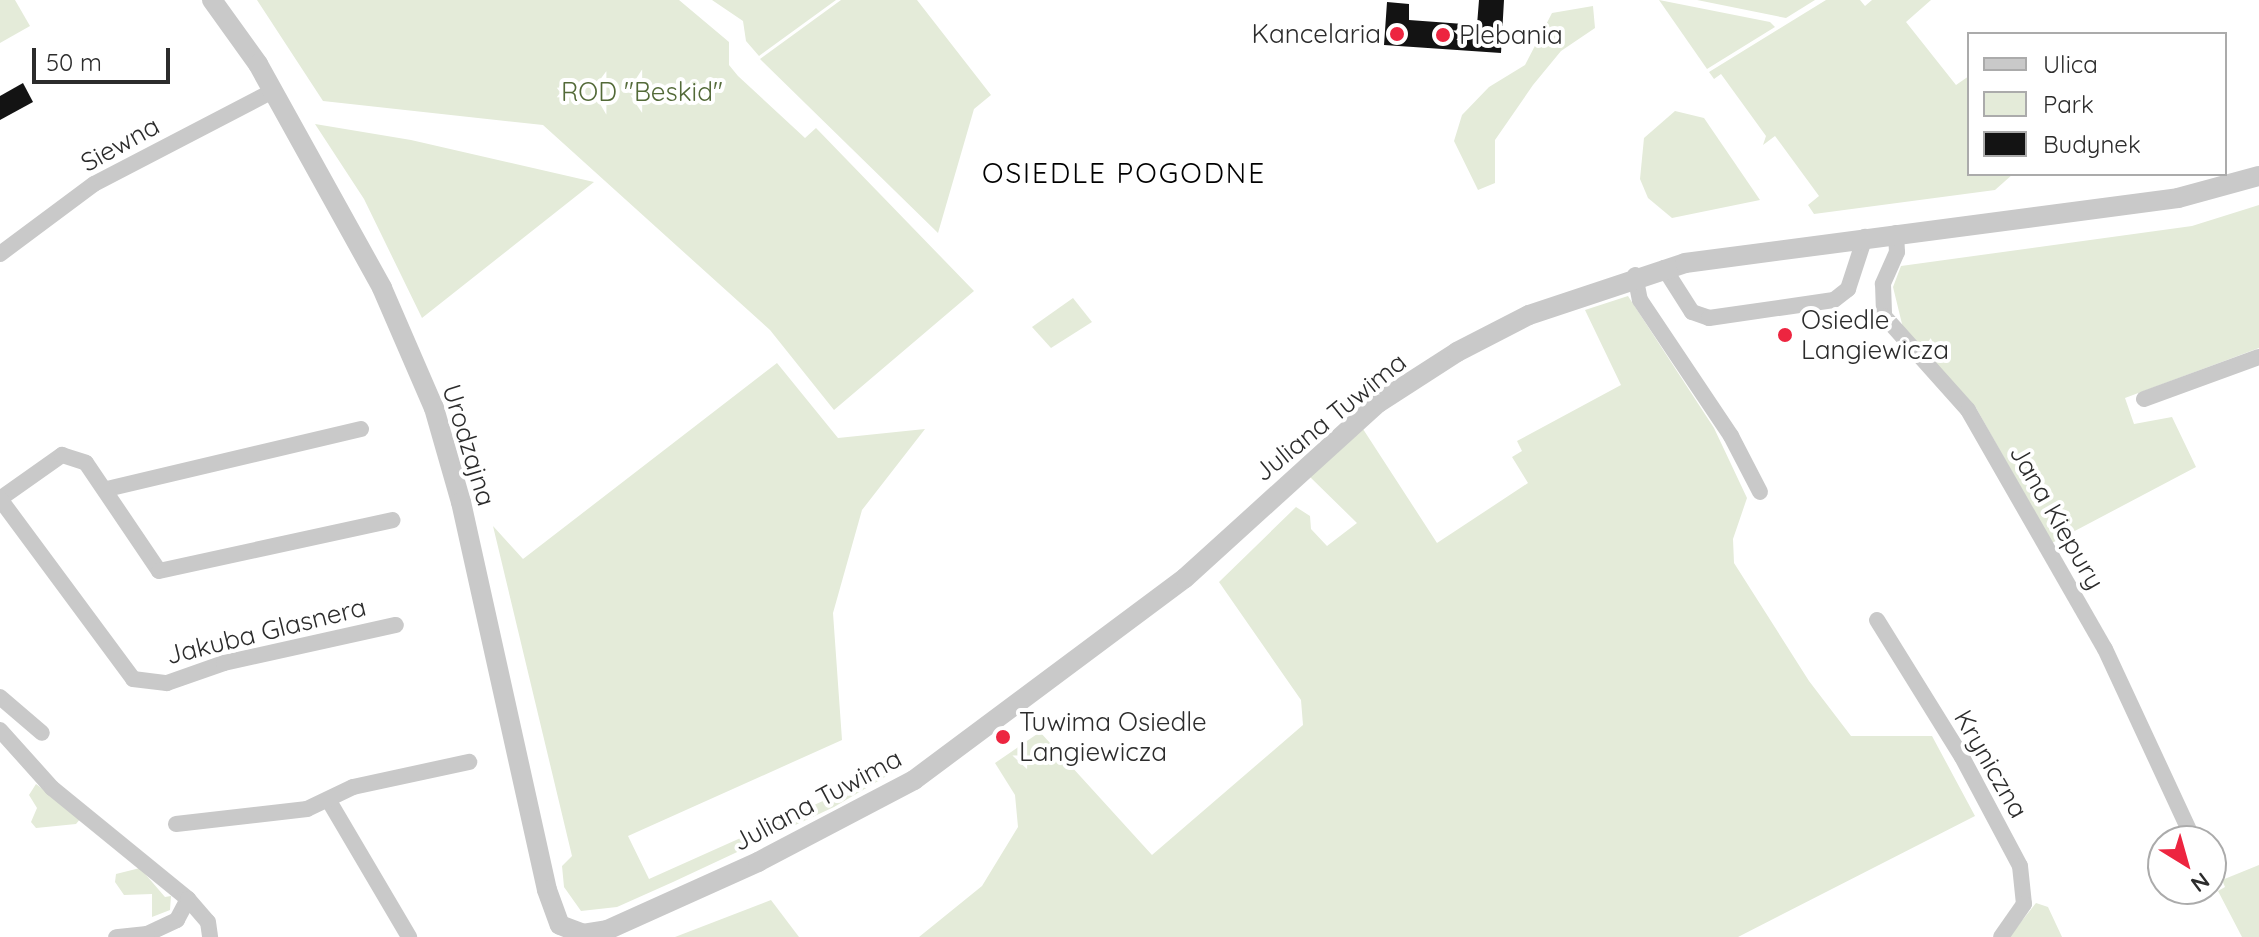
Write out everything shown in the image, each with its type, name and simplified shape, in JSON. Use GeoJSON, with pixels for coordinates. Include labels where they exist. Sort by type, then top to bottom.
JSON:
{"type":"FeatureCollection","features":[{"type":"Feature","properties":{"kind":"street","name":"Urodzajna"},"geometry":{"type":"LineString","coordinates":[[212,0],[273,91],[382,288],[434,408],[471,545],[547,890],[569,933]]}},
{"type":"Feature","properties":{"kind":"street","name":"Siewna"},"geometry":{"type":"LineString","coordinates":[[0,254],[94,184],[273,91]]}},
{"type":"Feature","properties":{"kind":"street","name":"Juliana Tuwima"},"geometry":{"type":"LineString","coordinates":[[569,933],[607,930],[771,856],[914,780],[1185,578],[1336,438],[1419,375],[1517,320],[1635,275],[1664,268],[1865,237],[2178,198],[2259,176]]}},
{"type":"Feature","properties":{"kind":"street","name":"Jana Kiepury"},"geometry":{"type":"LineString","coordinates":[[1896,233],[1897,252],[1883,284],[1884,316],[1968,410],[2105,649],[2187,825]]}},
{"type":"Feature","properties":{"kind":"street"},"geometry":{"type":"LineString","coordinates":[[1664,268],[1692,312],[1709,318],[1834,300],[1848,289],[1865,237]]}},
{"type":"Feature","properties":{"kind":"street"},"geometry":{"type":"LineString","coordinates":[[1635,275],[1640,300],[1731,436],[1760,492]]}},
{"type":"Feature","properties":{"kind":"street"},"geometry":{"type":"LineString","coordinates":[[2144,399],[2259,357]]}},
{"type":"Feature","properties":{"kind":"street"},"geometry":{"type":"LineString","coordinates":[[107,489],[361,429]]}},
{"type":"Feature","properties":{"kind":"street"},"geometry":{"type":"LineString","coordinates":[[0,498],[62,455],[86,463],[107,489],[159,571],[392,520]]}},
{"type":"Feature","properties":{"kind":"street","name":"Jakuba Glasnera"},"geometry":{"type":"LineString","coordinates":[[0,498],[133,679],[167,683],[224,663],[396,625]]}},
{"type":"Feature","properties":{"kind":"street","name":"Kryniczna"},"geometry":{"type":"LineString","coordinates":[[1877,620],[1962,757],[2020,866],[2024,904],[2001,937]]}},
{"type":"Feature","properties":{"kind":"street"},"geometry":{"type":"LineString","coordinates":[[0,697],[42,733]]}},
{"type":"Feature","properties":{"kind":"street"},"geometry":{"type":"LineString","coordinates":[[0,730],[52,788],[188,899],[208,922],[210,937]]}},
{"type":"Feature","properties":{"kind":"street"},"geometry":{"type":"LineString","coordinates":[[176,824],[307,809],[353,787],[469,762]]}},
{"type":"Feature","properties":{"kind":"street"},"geometry":{"type":"LineString","coordinates":[[329,801],[409,937]]}},
{"type":"Feature","properties":{"kind":"street"},"geometry":{"type":"LineString","coordinates":[[116,937],[177,920],[188,899]]}},
{"type":"Feature","properties":{"kind":"green space"},"geometry":{"type":"Polygon","coordinates":[[[0,0],[15,0],[30,26],[0,43],[0,0]]]}},
{"type":"Feature","properties":{"kind":"green space","name":"ROD \"Beskid\""},"geometry":{"type":"Polygon","coordinates":[[[257,0],[679,0],[729,42],[729,65],[738,76],[805,138],[816,128],[974,291],[834,410],[770,330],[543,125],[323,101],[257,0]]]}},
{"type":"Feature","properties":{"kind":"green space"},"geometry":{"type":"Polygon","coordinates":[[[712,0],[836,0],[759,56],[746,41],[743,21],[712,0]]]}},
{"type":"Feature","properties":{"kind":"green space","name":"ROD \"Beskid\""},"geometry":{"type":"Polygon","coordinates":[[[841,0],[917,0],[991,95],[974,109],[938,233],[760,59],[841,0]]]}},
{"type":"Feature","properties":{"kind":"green space"},"geometry":{"type":"Polygon","coordinates":[[[1659,0],[1770,22],[1775,27],[1707,69],[1659,0]]]}},
{"type":"Feature","properties":{"kind":"green space"},"geometry":{"type":"Polygon","coordinates":[[[1697,0],[1815,0],[1786,18],[1697,0]]]}},
{"type":"Feature","properties":{"kind":"green space"},"geometry":{"type":"Polygon","coordinates":[[[1826,0],[1860,0],[1865,6],[1872,0],[1931,0],[1906,22],[1956,85],[1967,77],[1967,176],[2011,176],[1995,190],[1814,214],[1808,205],[1819,196],[1775,136],[1763,145],[1766,136],[1721,74],[1714,79],[1709,72],[1826,0]]]}},
{"type":"Feature","properties":{"kind":"green space"},"geometry":{"type":"Polygon","coordinates":[[[1593,6],[1595,28],[1561,51],[1533,85],[1495,140],[1495,183],[1478,190],[1454,141],[1462,115],[1489,87],[1525,65],[1552,13],[1593,6]]]}},
{"type":"Feature","properties":{"kind":"green space"},"geometry":{"type":"Polygon","coordinates":[[[1675,111],[1704,118],[1760,200],[1672,218],[1648,198],[1640,179],[1644,138],[1675,111]]]}},
{"type":"Feature","properties":{"kind":"green space"},"geometry":{"type":"Polygon","coordinates":[[[315,124],[411,140],[594,182],[422,318],[364,199],[315,124]]]}},
{"type":"Feature","properties":{"kind":"green space"},"geometry":{"type":"Polygon","coordinates":[[[2259,205],[2259,348],[2125,398],[2134,424],[2172,417],[2196,467],[2052,543],[1975,406],[1903,328],[1893,287],[1901,266],[2192,226],[2259,205]]]}},
{"type":"Feature","properties":{"kind":"green space"},"geometry":{"type":"Polygon","coordinates":[[[1628,296],[1714,428],[1747,498],[1733,539],[1734,563],[1809,681],[1851,736],[1932,736],[1975,816],[1738,937],[919,937],[982,886],[1018,827],[1015,795],[995,763],[1040,732],[1152,855],[1303,725],[1301,700],[1219,582],[1296,507],[1310,516],[1311,529],[1327,546],[1357,523],[1308,475],[1363,429],[1437,543],[1528,483],[1512,457],[1522,451],[1517,441],[1621,385],[1585,310],[1628,296]]]}},
{"type":"Feature","properties":{"kind":"green space"},"geometry":{"type":"Polygon","coordinates":[[[1073,298],[1092,322],[1051,348],[1032,327],[1073,298]]]}},
{"type":"Feature","properties":{"kind":"green space"},"geometry":{"type":"Polygon","coordinates":[[[777,363],[838,438],[925,429],[862,510],[833,613],[842,740],[628,836],[649,879],[890,771],[887,759],[902,767],[834,807],[673,882],[617,907],[581,911],[564,887],[562,866],[572,856],[493,526],[523,559],[777,363]]]}},
{"type":"Feature","properties":{"kind":"green space"},"geometry":{"type":"Polygon","coordinates":[[[36,784],[81,818],[76,824],[36,828],[31,822],[37,808],[29,795],[36,784]]]}},
{"type":"Feature","properties":{"kind":"green space"},"geometry":{"type":"Polygon","coordinates":[[[2259,865],[2259,937],[2242,937],[2225,905],[2227,878],[2259,865]]]}},
{"type":"Feature","properties":{"kind":"green space"},"geometry":{"type":"Polygon","coordinates":[[[140,868],[165,897],[171,896],[170,910],[152,917],[152,894],[124,895],[115,882],[116,874],[140,868]]]}},
{"type":"Feature","properties":{"kind":"green space"},"geometry":{"type":"Polygon","coordinates":[[[771,900],[799,937],[675,937],[771,900]]]}},
{"type":"Feature","properties":{"kind":"green space"},"geometry":{"type":"Polygon","coordinates":[[[2036,903],[2048,907],[2062,937],[2009,937],[2036,903]]]}},
{"type":"Feature","properties":{"kind":"building","name":"Plebania"},"geometry":{"type":"Polygon","coordinates":[[[1479,0],[1504,0],[1501,53],[1384,45],[1387,2],[1409,4],[1409,20],[1477,25],[1479,0]]]}},
{"type":"Feature","properties":{"kind":"building"},"geometry":{"type":"Polygon","coordinates":[[[23,83],[33,102],[0,120],[0,96],[23,83]]]}},
{"type":"Feature","properties":{"kind":"place","name":"Kancelaria"},"geometry":{"type":"Point","coordinates":[1397,34]}},
{"type":"Feature","properties":{"kind":"place","name":"Plebania"},"geometry":{"type":"Point","coordinates":[1443,35]}},
{"type":"Feature","properties":{"kind":"place","name":"Osiedle Langiewicza"},"geometry":{"type":"Point","coordinates":[1785,335]}},
{"type":"Feature","properties":{"kind":"place","name":"Tuwima Osiedle Langiewicza"},"geometry":{"type":"Point","coordinates":[1003,737]}},
{"type":"Feature","properties":{"kind":"district","name":"OSIEDLE POGODNE"},"geometry":{"type":"Point","coordinates":[1124,173]}}]}
